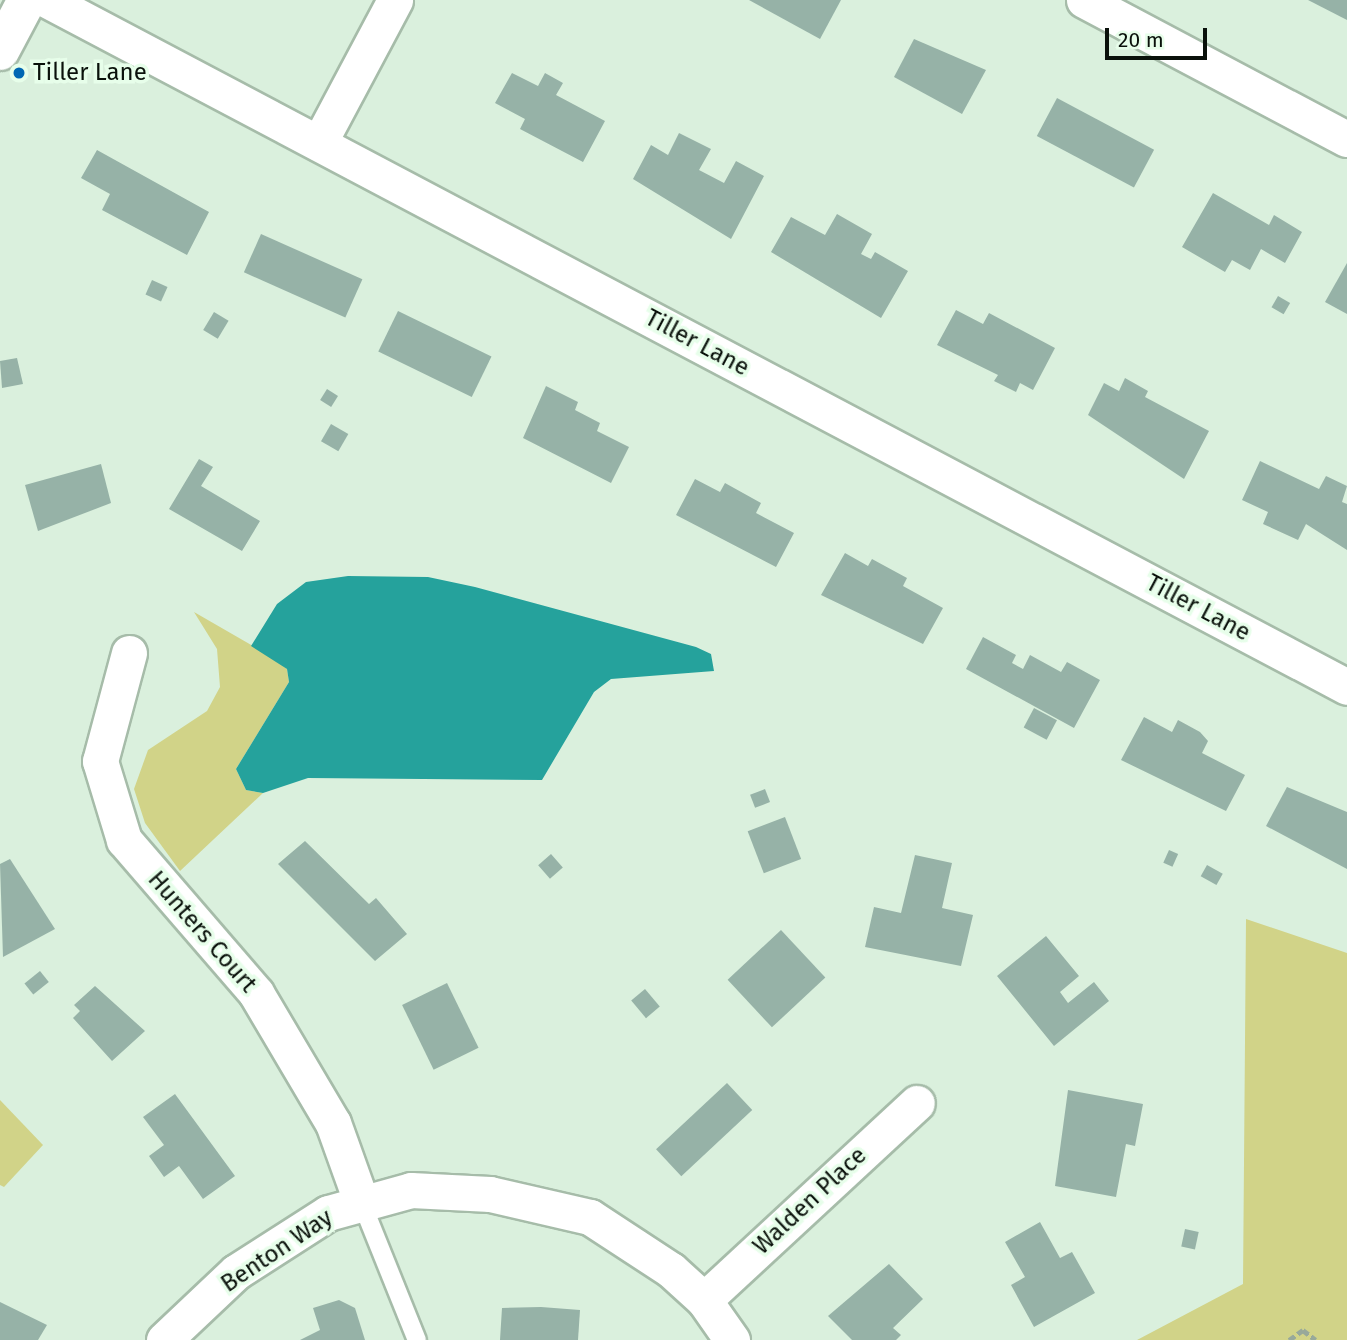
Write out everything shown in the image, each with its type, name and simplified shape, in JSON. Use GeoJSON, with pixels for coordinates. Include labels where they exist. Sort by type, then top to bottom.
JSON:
{"type":"FeatureCollection","features":[{"type":"Feature","properties":{"kind":"main road"},"geometry":{"type":"LineString","coordinates":[[0,51],[27,0]]}},
{"type":"Feature","properties":{"kind":"street","name":"Tiller Lane"},"geometry":{"type":"LineString","coordinates":[[47,0],[1347,687]]}},
{"type":"Feature","properties":{"kind":"street"},"geometry":{"type":"LineString","coordinates":[[319,143],[395,0]]}},
{"type":"Feature","properties":{"kind":"street"},"geometry":{"type":"LineString","coordinates":[[1084,0],[1347,139]]}},
{"type":"Feature","properties":{"kind":"street","name":"Hunters Court"},"geometry":{"type":"LineString","coordinates":[[129,653],[100,761],[124,841],[256,993],[333,1123],[361,1201]]}},
{"type":"Feature","properties":{"kind":"street","name":"Walden Place"},"geometry":{"type":"LineString","coordinates":[[704,1300],[916,1103]]}},
{"type":"Feature","properties":{"kind":"street","name":"Benton Way"},"geometry":{"type":"LineString","coordinates":[[164,1340],[236,1272],[328,1213],[361,1201],[411,1190],[490,1195],[590,1217],[704,1300],[732,1340]]}},
{"type":"Feature","properties":{"kind":"lane"},"geometry":{"type":"LineString","coordinates":[[361,1201],[417,1340]]}},
{"type":"Feature","properties":{"kind":"path"},"geometry":{"type":"LineString","coordinates":[[1289,1340],[1303,1330],[1316,1340]]}},
{"type":"Feature","properties":{"kind":"green space"},"geometry":{"type":"Polygon","coordinates":[[[194,612],[272,657],[287,669],[289,682],[236,769],[246,790],[263,793],[180,871],[145,823],[134,789],[148,750],[207,711],[220,687],[217,649],[194,612]]]}},
{"type":"Feature","properties":{"kind":"green space"},"geometry":{"type":"Polygon","coordinates":[[[1246,919],[1347,953],[1347,1340],[1137,1340],[1243,1284],[1246,919]]]}},
{"type":"Feature","properties":{"kind":"green space"},"geometry":{"type":"Polygon","coordinates":[[[0,1100],[43,1145],[4,1187],[0,1185],[0,1100]]]}},
{"type":"Feature","properties":{"kind":"water"},"geometry":{"type":"Polygon","coordinates":[[[348,576],[428,577],[475,587],[696,647],[711,654],[714,671],[611,679],[594,692],[542,780],[308,778],[263,793],[246,790],[236,769],[289,682],[287,669],[251,646],[277,604],[306,582],[348,576]]]}},
{"type":"Feature","properties":{"kind":"building"},"geometry":{"type":"Polygon","coordinates":[[[749,0],[841,0],[820,39],[749,0]]]}},
{"type":"Feature","properties":{"kind":"building"},"geometry":{"type":"Polygon","coordinates":[[[1308,0],[1347,0],[1347,20],[1308,0]]]}},
{"type":"Feature","properties":{"kind":"building"},"geometry":{"type":"Polygon","coordinates":[[[914,39],[986,70],[962,114],[894,77],[914,39]]]}},
{"type":"Feature","properties":{"kind":"building"},"geometry":{"type":"Polygon","coordinates":[[[512,73],[538,86],[545,73],[563,83],[556,95],[605,121],[583,162],[520,129],[525,119],[495,103],[512,73]]]}},
{"type":"Feature","properties":{"kind":"building"},"geometry":{"type":"Polygon","coordinates":[[[1057,98],[1154,150],[1134,188],[1037,136],[1057,98]]]}},
{"type":"Feature","properties":{"kind":"building"},"geometry":{"type":"Polygon","coordinates":[[[679,133],[711,149],[699,170],[724,183],[736,161],[764,176],[731,239],[633,179],[651,145],[668,155],[679,133]]]}},
{"type":"Feature","properties":{"kind":"building"},"geometry":{"type":"Polygon","coordinates":[[[97,150],[209,212],[187,255],[102,210],[110,194],[81,178],[97,150]]]}},
{"type":"Feature","properties":{"kind":"building"},"geometry":{"type":"Polygon","coordinates":[[[1213,193],[1269,225],[1274,215],[1302,232],[1285,263],[1261,249],[1250,270],[1232,260],[1225,272],[1182,247],[1213,193]]]}},
{"type":"Feature","properties":{"kind":"building"},"geometry":{"type":"Polygon","coordinates":[[[837,214],[872,234],[861,254],[871,259],[875,252],[908,271],[881,318],[771,252],[791,217],[825,235],[837,214]]]}},
{"type":"Feature","properties":{"kind":"building"},"geometry":{"type":"Polygon","coordinates":[[[261,234],[362,279],[345,318],[244,272],[261,234]]]}},
{"type":"Feature","properties":{"kind":"building"},"geometry":{"type":"Polygon","coordinates":[[[1347,263],[1347,314],[1325,302],[1347,263]]]}},
{"type":"Feature","properties":{"kind":"building"},"geometry":{"type":"Polygon","coordinates":[[[152,280],[168,287],[161,302],[145,295],[152,280]]]}},
{"type":"Feature","properties":{"kind":"building"},"geometry":{"type":"Polygon","coordinates":[[[1278,296],[1290,303],[1284,314],[1272,307],[1278,296]]]}},
{"type":"Feature","properties":{"kind":"building"},"geometry":{"type":"Polygon","coordinates":[[[956,310],[983,324],[989,313],[1055,348],[1033,390],[1020,383],[1016,392],[994,381],[998,375],[937,345],[956,310]]]}},
{"type":"Feature","properties":{"kind":"building"},"geometry":{"type":"Polygon","coordinates":[[[398,311],[491,357],[472,397],[378,351],[398,311]]]}},
{"type":"Feature","properties":{"kind":"building"},"geometry":{"type":"Polygon","coordinates":[[[214,312],[229,321],[218,339],[203,330],[214,312]]]}},
{"type":"Feature","properties":{"kind":"building"},"geometry":{"type":"Polygon","coordinates":[[[17,358],[23,384],[2,388],[0,361],[17,358]]]}},
{"type":"Feature","properties":{"kind":"building"},"geometry":{"type":"Polygon","coordinates":[[[1125,378],[1148,391],[1145,397],[1209,431],[1184,479],[1088,415],[1104,383],[1119,391],[1125,378]]]}},
{"type":"Feature","properties":{"kind":"building"},"geometry":{"type":"Polygon","coordinates":[[[546,386],[578,402],[575,410],[600,423],[597,431],[629,447],[611,483],[523,438],[546,386]]]}},
{"type":"Feature","properties":{"kind":"building"},"geometry":{"type":"Polygon","coordinates":[[[327,389],[338,396],[331,407],[320,400],[327,389]]]}},
{"type":"Feature","properties":{"kind":"building"},"geometry":{"type":"Polygon","coordinates":[[[331,424],[348,434],[338,451],[321,441],[331,424]]]}},
{"type":"Feature","properties":{"kind":"building"},"geometry":{"type":"Polygon","coordinates":[[[199,459],[213,467],[201,486],[260,521],[242,551],[169,509],[199,459]]]}},
{"type":"Feature","properties":{"kind":"building"},"geometry":{"type":"Polygon","coordinates":[[[1260,461],[1319,489],[1326,476],[1347,486],[1342,502],[1347,504],[1347,550],[1306,524],[1298,540],[1263,524],[1268,512],[1242,500],[1260,461]]]}},
{"type":"Feature","properties":{"kind":"building"},"geometry":{"type":"Polygon","coordinates":[[[101,464],[111,503],[38,531],[25,485],[101,464]]]}},
{"type":"Feature","properties":{"kind":"building"},"geometry":{"type":"Polygon","coordinates":[[[695,479],[720,492],[725,483],[761,503],[756,513],[794,533],[776,567],[676,515],[695,479]]]}},
{"type":"Feature","properties":{"kind":"building"},"geometry":{"type":"Polygon","coordinates":[[[845,553],[868,566],[872,559],[907,578],[903,586],[943,608],[923,644],[821,595],[845,553]]]}},
{"type":"Feature","properties":{"kind":"building"},"geometry":{"type":"Polygon","coordinates":[[[983,637],[1016,655],[1012,663],[1023,669],[1030,655],[1061,672],[1067,662],[1100,680],[1074,728],[966,669],[983,637]]]}},
{"type":"Feature","properties":{"kind":"building"},"geometry":{"type":"Polygon","coordinates":[[[1034,708],[1057,720],[1047,740],[1024,727],[1034,708]]]}},
{"type":"Feature","properties":{"kind":"building"},"geometry":{"type":"Polygon","coordinates":[[[1144,717],[1172,732],[1178,720],[1200,732],[1208,741],[1202,753],[1245,775],[1226,811],[1121,760],[1144,717]]]}},
{"type":"Feature","properties":{"kind":"building"},"geometry":{"type":"Polygon","coordinates":[[[1287,787],[1347,812],[1347,869],[1266,826],[1287,787]]]}},
{"type":"Feature","properties":{"kind":"building"},"geometry":{"type":"Polygon","coordinates":[[[765,789],[770,802],[755,808],[750,795],[765,789]]]}},
{"type":"Feature","properties":{"kind":"building"},"geometry":{"type":"Polygon","coordinates":[[[785,817],[801,859],[764,873],[748,831],[785,817]]]}},
{"type":"Feature","properties":{"kind":"building"},"geometry":{"type":"Polygon","coordinates":[[[305,841],[369,904],[376,898],[407,934],[375,961],[278,864],[305,841]]]}},
{"type":"Feature","properties":{"kind":"building"},"geometry":{"type":"Polygon","coordinates":[[[1169,850],[1178,854],[1172,867],[1163,863],[1169,850]]]}},
{"type":"Feature","properties":{"kind":"building"},"geometry":{"type":"Polygon","coordinates":[[[551,854],[563,868],[550,879],[538,865],[551,854]]]}},
{"type":"Feature","properties":{"kind":"building"},"geometry":{"type":"Polygon","coordinates":[[[915,855],[952,863],[942,908],[973,915],[961,966],[865,947],[874,907],[901,913],[915,855]]]}},
{"type":"Feature","properties":{"kind":"building"},"geometry":{"type":"Polygon","coordinates":[[[10,859],[55,929],[3,957],[0,864],[10,859]]]}},
{"type":"Feature","properties":{"kind":"building"},"geometry":{"type":"Polygon","coordinates":[[[1207,865],[1223,874],[1216,885],[1201,876],[1207,865]]]}},
{"type":"Feature","properties":{"kind":"building"},"geometry":{"type":"Polygon","coordinates":[[[781,930],[825,978],[772,1027],[728,980],[781,930]]]}},
{"type":"Feature","properties":{"kind":"building"},"geometry":{"type":"Polygon","coordinates":[[[1046,936],[1079,976],[1060,992],[1068,1003],[1094,982],[1109,1001],[1054,1046],[997,976],[1046,936]]]}},
{"type":"Feature","properties":{"kind":"building"},"geometry":{"type":"Polygon","coordinates":[[[40,971],[49,982],[33,994],[24,984],[40,971]]]}},
{"type":"Feature","properties":{"kind":"building"},"geometry":{"type":"Polygon","coordinates":[[[447,983],[479,1048],[434,1070],[402,1005],[447,983]]]}},
{"type":"Feature","properties":{"kind":"building"},"geometry":{"type":"Polygon","coordinates":[[[95,986],[145,1031],[112,1061],[73,1018],[80,1011],[74,1005],[95,986]]]}},
{"type":"Feature","properties":{"kind":"building"},"geometry":{"type":"Polygon","coordinates":[[[645,989],[660,1007],[646,1018],[631,1001],[645,989]]]}},
{"type":"Feature","properties":{"kind":"building"},"geometry":{"type":"Polygon","coordinates":[[[727,1083],[752,1110],[681,1176],[656,1149],[727,1083]]]}},
{"type":"Feature","properties":{"kind":"building"},"geometry":{"type":"Polygon","coordinates":[[[1068,1090],[1143,1104],[1135,1146],[1126,1144],[1116,1197],[1055,1186],[1068,1090]]]}},
{"type":"Feature","properties":{"kind":"building"},"geometry":{"type":"Polygon","coordinates":[[[175,1094],[235,1176],[203,1199],[179,1166],[164,1177],[149,1156],[164,1145],[143,1117],[175,1094]]]}},
{"type":"Feature","properties":{"kind":"building"},"geometry":{"type":"Polygon","coordinates":[[[1040,1222],[1060,1258],[1072,1252],[1095,1293],[1034,1327],[1011,1285],[1025,1277],[1005,1242],[1040,1222]]]}},
{"type":"Feature","properties":{"kind":"building"},"geometry":{"type":"Polygon","coordinates":[[[1185,1229],[1199,1232],[1195,1250],[1181,1247],[1185,1229]]]}},
{"type":"Feature","properties":{"kind":"building"},"geometry":{"type":"Polygon","coordinates":[[[889,1264],[923,1299],[893,1328],[901,1335],[896,1340],[852,1340],[828,1316],[889,1264]]]}},
{"type":"Feature","properties":{"kind":"building"},"geometry":{"type":"Polygon","coordinates":[[[339,1300],[355,1308],[365,1340],[300,1340],[320,1330],[313,1308],[339,1300]]]}},
{"type":"Feature","properties":{"kind":"building"},"geometry":{"type":"Polygon","coordinates":[[[0,1302],[47,1325],[38,1340],[0,1340],[0,1302]]]}},
{"type":"Feature","properties":{"kind":"building"},"geometry":{"type":"Polygon","coordinates":[[[502,1308],[580,1310],[578,1340],[500,1340],[502,1308]]]}},
{"type":"Feature","properties":{"kind":"place","name":"Tiller Lane"},"geometry":{"type":"Point","coordinates":[19,73]}}]}
